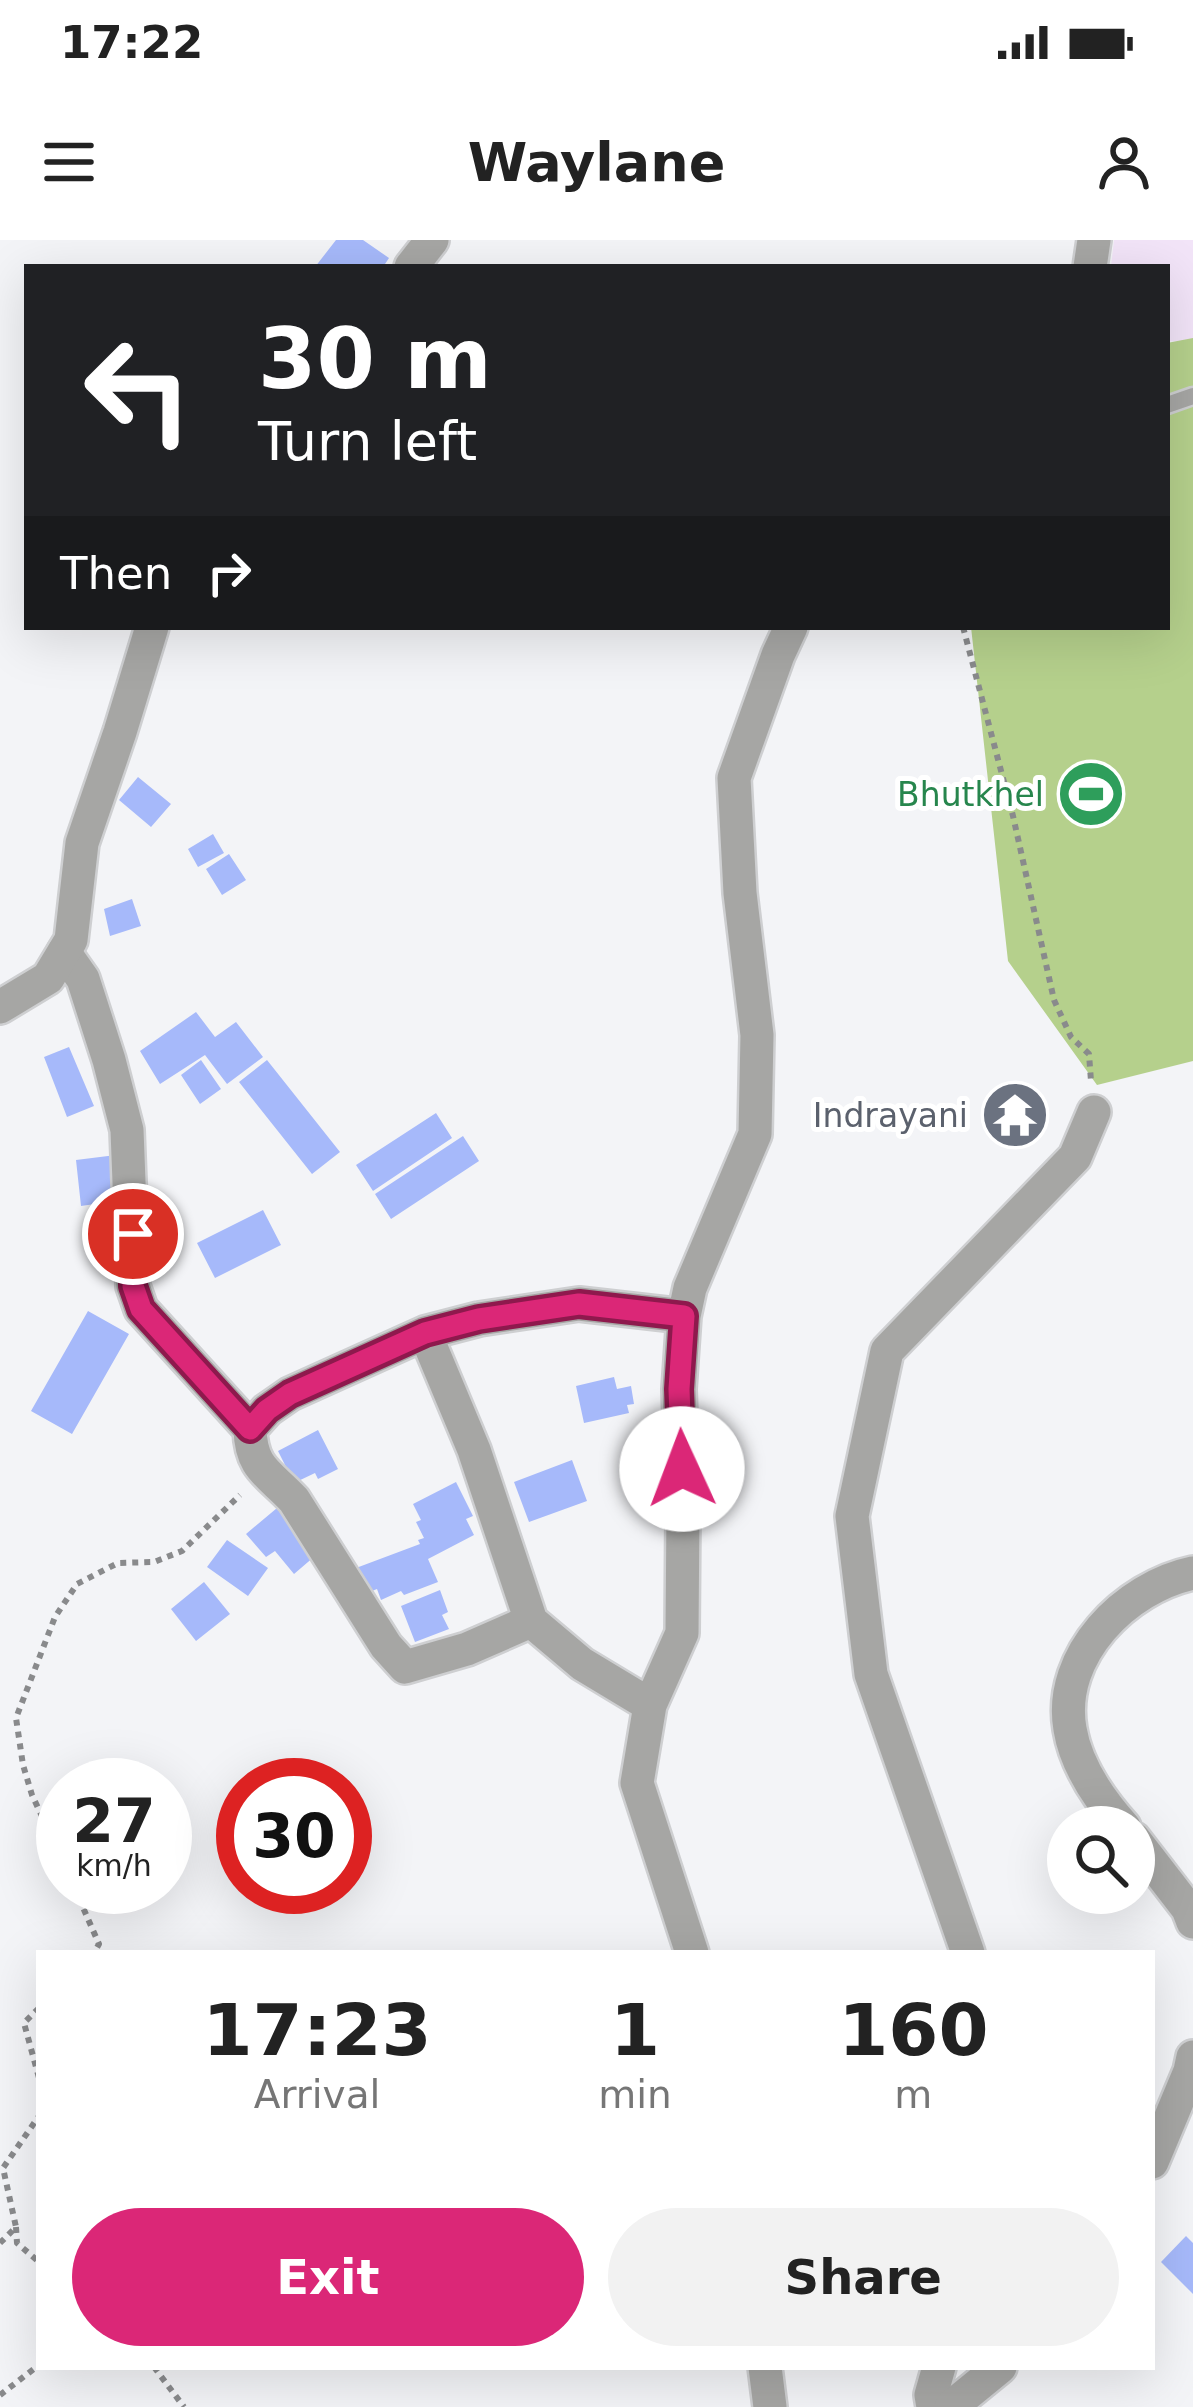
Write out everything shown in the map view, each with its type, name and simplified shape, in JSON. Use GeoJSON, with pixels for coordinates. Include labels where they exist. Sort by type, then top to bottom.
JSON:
{"type":"FeatureCollection","features":[{"type":"Feature","properties":{"kind":"street"},"geometry":{"type":"LineString","coordinates":[[413,264],[432,240]]}},
{"type":"Feature","properties":{"kind":"street"},"geometry":{"type":"LineString","coordinates":[[0,1007],[48,978],[68,946],[82,843],[151,630]]}},
{"type":"Feature","properties":{"kind":"street"},"geometry":{"type":"LineString","coordinates":[[691,1950],[637,1783],[650,1705],[682,1633],[679,1389],[684,1316],[690,1288],[755,1134],[757,1035],[740,893],[734,778],[790,630]]}},
{"type":"Feature","properties":{"kind":"street"},"geometry":{"type":"LineString","coordinates":[[68,946],[83,980],[128,1130],[133,1286],[141,1309],[250,1429],[257,1467],[294,1500],[386,1646],[405,1667],[467,1649],[532,1621]]}},
{"type":"Feature","properties":{"kind":"street"},"geometry":{"type":"LineString","coordinates":[[967,1950],[871,1674],[852,1516],[887,1351],[1075,1157],[1094,1112]]}},
{"type":"Feature","properties":{"kind":"street"},"geometry":{"type":"LineString","coordinates":[[250,1429],[290,1394],[425,1333],[479,1319],[579,1304],[684,1316]]}},
{"type":"Feature","properties":{"kind":"street"},"geometry":{"type":"LineString","coordinates":[[425,1333],[474,1450],[532,1621],[582,1664],[650,1705]]}},
{"type":"Feature","properties":{"kind":"street"},"geometry":{"type":"LineString","coordinates":[[1109,1806],[1082,1769],[1069,1726],[1071,1691],[1080,1662],[1114,1615],[1141,1594],[1193,1573]]}},
{"type":"Feature","properties":{"kind":"street"},"geometry":{"type":"LineString","coordinates":[[1155,1866],[1193,1922]]}},
{"type":"Feature","properties":{"kind":"street"},"geometry":{"type":"LineString","coordinates":[[1155,2154],[1193,2057]]}},
{"type":"Feature","properties":{"kind":"street"},"geometry":{"type":"LineString","coordinates":[[765,2370],[770,2407]]}},
{"type":"Feature","properties":{"kind":"street"},"geometry":{"type":"LineString","coordinates":[[933,2407],[931,2395],[938,2370]]}},
{"type":"Feature","properties":{"kind":"street"},"geometry":{"type":"LineString","coordinates":[[951,2407],[996,2370]]}},
{"type":"Feature","properties":{"kind":"path"},"geometry":{"type":"LineString","coordinates":[[964,630],[1013,816],[1054,1000],[1071,1037],[1089,1054],[1094,1112]]}},
{"type":"Feature","properties":{"kind":"path"},"geometry":{"type":"LineString","coordinates":[[36,1804],[23,1765],[16,1718],[56,1617],[76,1584],[118,1563],[154,1562],[182,1551],[250,1485],[257,1467]]}},
{"type":"Feature","properties":{"kind":"path"},"geometry":{"type":"LineString","coordinates":[[86,1914],[99,1944],[96,1950]]}},
{"type":"Feature","properties":{"kind":"path"},"geometry":{"type":"LineString","coordinates":[[36,2011],[24,2023],[36,2067]]}},
{"type":"Feature","properties":{"kind":"path"},"geometry":{"type":"LineString","coordinates":[[36,2120],[3,2168],[17,2243],[36,2259]]}},
{"type":"Feature","properties":{"kind":"path"},"geometry":{"type":"LineString","coordinates":[[0,2243],[16,2227]]}},
{"type":"Feature","properties":{"kind":"path"},"geometry":{"type":"LineString","coordinates":[[0,2395],[36,2367]]}},
{"type":"Feature","properties":{"kind":"path"},"geometry":{"type":"LineString","coordinates":[[156,2370],[184,2407]]}},
{"type":"Feature","properties":{"kind":"shaded area"},"geometry":{"type":"Polygon","coordinates":[[[1114,240],[1193,240],[1193,342],[1170,341],[1170,264],[1111,264],[1114,240]]]}},
{"type":"Feature","properties":{"kind":"green space","name":"Bhutkhel"},"geometry":{"type":"Polygon","coordinates":[[[1193,338],[1193,1061],[1097,1085],[1008,961],[971,630],[1170,630],[1170,342],[1193,338]]]}},
{"type":"Feature","properties":{"kind":"building"},"geometry":{"type":"Polygon","coordinates":[[[336,240],[363,240],[389,258],[385,264],[317,264],[336,240]]]}},
{"type":"Feature","properties":{"kind":"building"},"geometry":{"type":"Polygon","coordinates":[[[138,777],[171,804],[151,827],[119,800],[138,777]]]}},
{"type":"Feature","properties":{"kind":"building"},"geometry":{"type":"Polygon","coordinates":[[[213,834],[224,853],[198,867],[188,849],[213,834]]]}},
{"type":"Feature","properties":{"kind":"building"},"geometry":{"type":"Polygon","coordinates":[[[229,854],[246,880],[222,895],[206,869],[229,854]]]}},
{"type":"Feature","properties":{"kind":"building"},"geometry":{"type":"Polygon","coordinates":[[[132,899],[141,926],[110,936],[104,909],[132,899]]]}},
{"type":"Feature","properties":{"kind":"building"},"geometry":{"type":"Polygon","coordinates":[[[196,1012],[215,1037],[236,1022],[263,1057],[227,1084],[205,1055],[160,1084],[140,1051],[196,1012]]]}},
{"type":"Feature","properties":{"kind":"building"},"geometry":{"type":"Polygon","coordinates":[[[69,1047],[94,1106],[67,1117],[44,1057],[69,1047]]]}},
{"type":"Feature","properties":{"kind":"building"},"geometry":{"type":"Polygon","coordinates":[[[201,1060],[221,1089],[200,1104],[181,1075],[201,1060]]]}},
{"type":"Feature","properties":{"kind":"building"},"geometry":{"type":"Polygon","coordinates":[[[267,1060],[340,1152],[312,1174],[239,1082],[267,1060]]]}},
{"type":"Feature","properties":{"kind":"building","name":"Indrayani"},"geometry":{"type":"Polygon","coordinates":[[[1011,1086],[1042,1108],[1013,1139],[989,1121],[1011,1086]]]}},
{"type":"Feature","properties":{"kind":"building"},"geometry":{"type":"Polygon","coordinates":[[[436,1113],[452,1138],[373,1191],[356,1165],[436,1113]]]}},
{"type":"Feature","properties":{"kind":"building"},"geometry":{"type":"Polygon","coordinates":[[[463,1136],[479,1161],[391,1219],[375,1194],[463,1136]]]}},
{"type":"Feature","properties":{"kind":"building"},"geometry":{"type":"Polygon","coordinates":[[[116,1155],[122,1200],[81,1206],[76,1160],[116,1155]]]}},
{"type":"Feature","properties":{"kind":"building"},"geometry":{"type":"Polygon","coordinates":[[[263,1210],[281,1245],[215,1278],[197,1243],[263,1210]]]}},
{"type":"Feature","properties":{"kind":"building"},"geometry":{"type":"Polygon","coordinates":[[[88,1311],[129,1334],[72,1434],[31,1411],[88,1311]]]}},
{"type":"Feature","properties":{"kind":"building"},"geometry":{"type":"Polygon","coordinates":[[[614,1377],[617,1389],[631,1386],[634,1404],[627,1405],[629,1413],[584,1423],[576,1386],[614,1377]]]}},
{"type":"Feature","properties":{"kind":"building"},"geometry":{"type":"Polygon","coordinates":[[[318,1430],[338,1469],[294,1483],[278,1451],[318,1430]]]}},
{"type":"Feature","properties":{"kind":"building"},"geometry":{"type":"Polygon","coordinates":[[[572,1460],[587,1501],[529,1522],[514,1482],[572,1460]]]}},
{"type":"Feature","properties":{"kind":"building"},"geometry":{"type":"Polygon","coordinates":[[[456,1482],[473,1516],[466,1519],[474,1535],[428,1559],[438,1582],[381,1600],[377,1589],[367,1593],[356,1568],[420,1544],[418,1540],[424,1538],[416,1522],[421,1520],[413,1504],[456,1482]]]}},
{"type":"Feature","properties":{"kind":"building"},"geometry":{"type":"Polygon","coordinates":[[[277,1508],[315,1556],[294,1574],[275,1551],[266,1557],[246,1534],[277,1508]]]}},
{"type":"Feature","properties":{"kind":"building"},"geometry":{"type":"Polygon","coordinates":[[[227,1540],[268,1568],[248,1596],[207,1567],[227,1540]]]}},
{"type":"Feature","properties":{"kind":"building"},"geometry":{"type":"Polygon","coordinates":[[[204,1582],[230,1614],[196,1641],[171,1609],[204,1582]]]}},
{"type":"Feature","properties":{"kind":"building"},"geometry":{"type":"Polygon","coordinates":[[[440,1590],[448,1612],[442,1615],[449,1629],[415,1642],[401,1606],[440,1590]]]}},
{"type":"Feature","properties":{"kind":"building"},"geometry":{"type":"Polygon","coordinates":[[[1186,2236],[1193,2243],[1193,2294],[1161,2262],[1186,2236]]]}},
{"type":"Feature","properties":{"kind":"place","name":"Bhutkhel"},"geometry":{"type":"Point","coordinates":[1091,794]}},
{"type":"Feature","properties":{"kind":"place","name":"Indrayani"},"geometry":{"type":"Point","coordinates":[1015,1115]}},
{"type":"Feature","properties":{"kind":"route"},"geometry":{"type":"LineString","coordinates":[[133,1234],[133,1286],[141,1309],[250,1429],[290,1394],[425,1333],[479,1319],[579,1304],[684,1316],[679,1389],[682,1469]]}}]}
